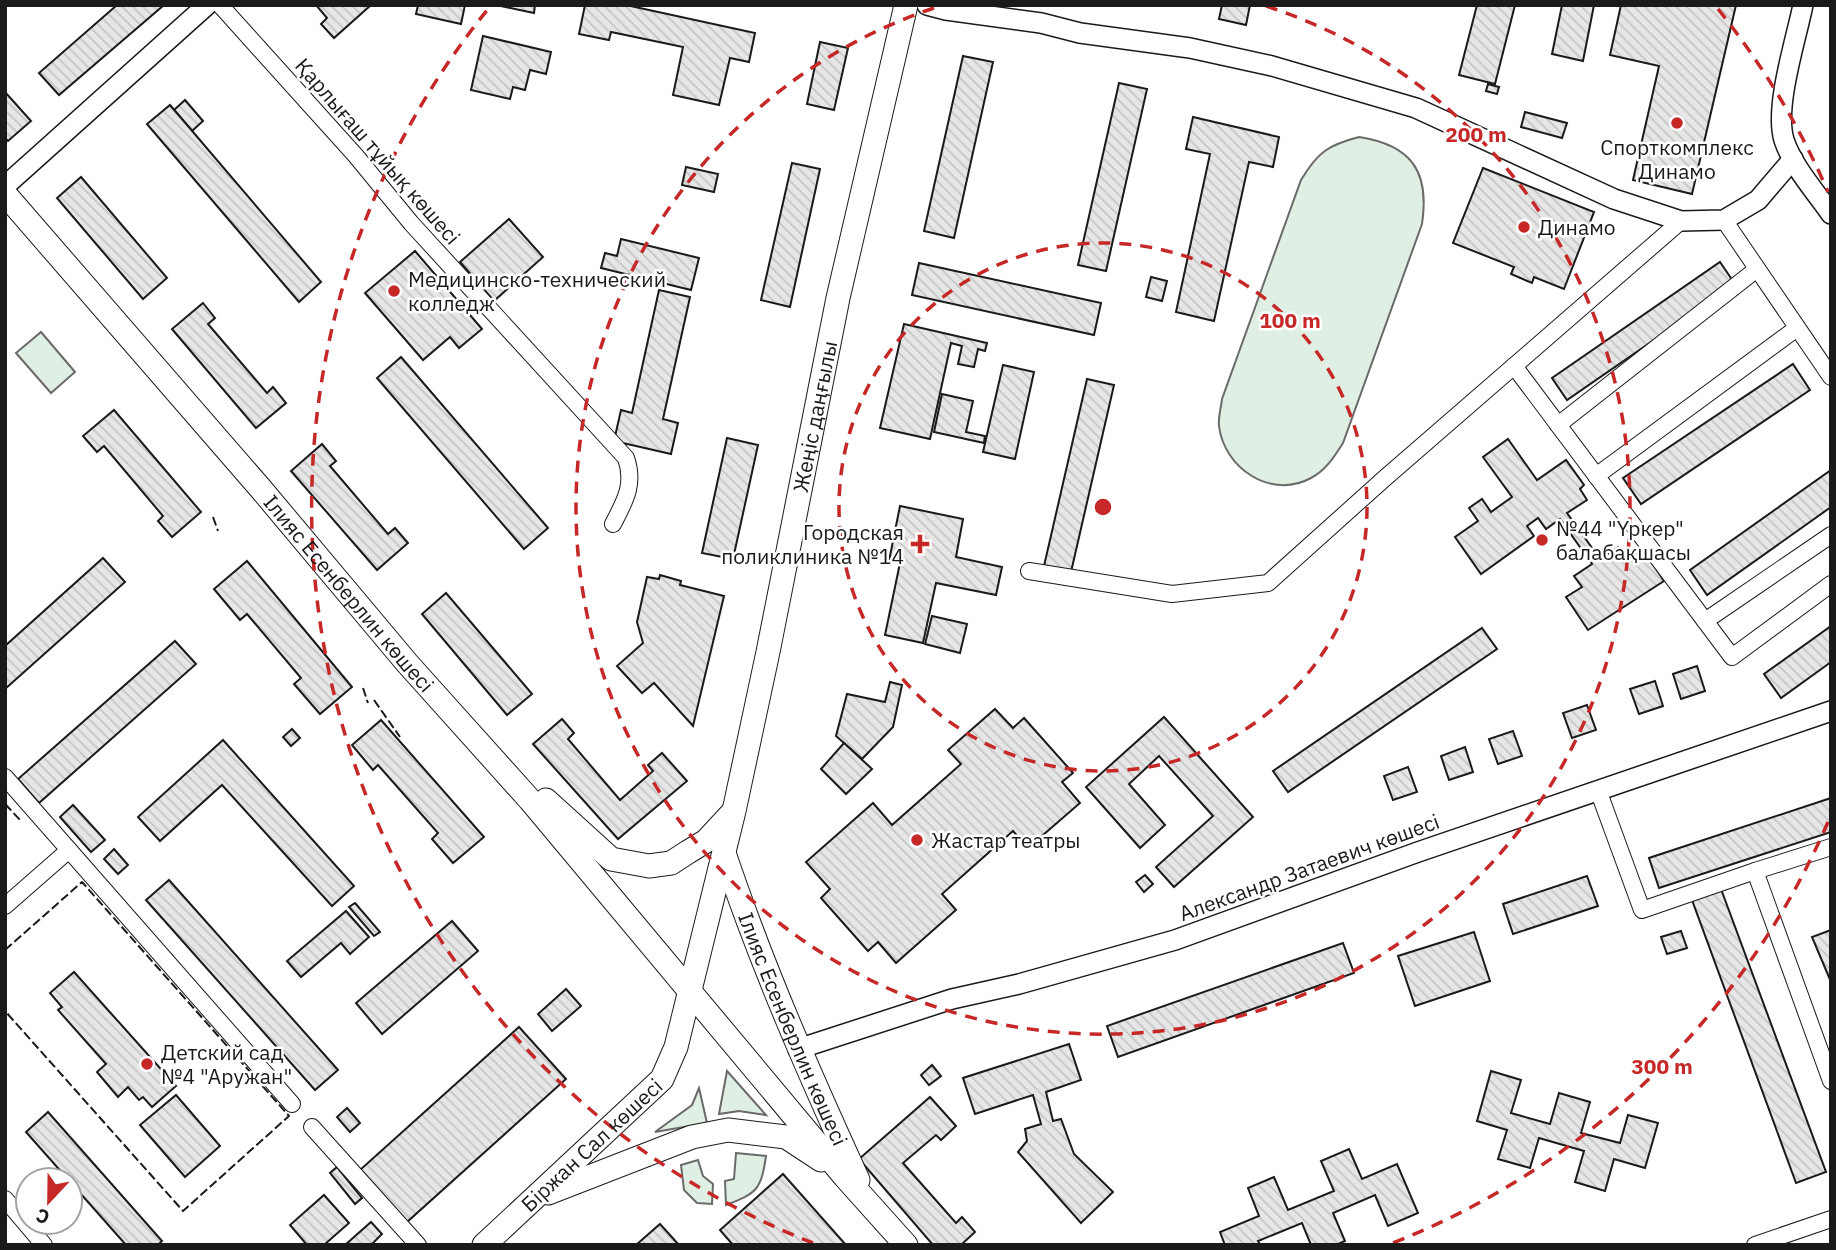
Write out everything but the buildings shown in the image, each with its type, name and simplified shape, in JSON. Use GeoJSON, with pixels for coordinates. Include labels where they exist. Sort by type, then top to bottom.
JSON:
{"type":"FeatureCollection","features":[{"type":"Feature","properties":{"kind":"main road","name":"Жеңіс даңғылы"},"geometry":{"type":"LineString","coordinates":[[691,992],[734,811],[838,298],[905,5]]}},
{"type":"Feature","properties":{"kind":"main road","name":"Ілияс Есенберлин көшесі"},"geometry":{"type":"LineString","coordinates":[[5,194],[408,663],[497,761],[845,1177]]}},
{"type":"Feature","properties":{"kind":"main road"},"geometry":{"type":"LineString","coordinates":[[497,761],[548,802],[611,859],[649,866],[671,863],[706,841],[734,811]]}},
{"type":"Feature","properties":{"kind":"main road","name":"Ілияс Есенберлин көшесі"},"geometry":{"type":"LineString","coordinates":[[724,853],[760,955],[798,1049],[868,1202]]}},
{"type":"Feature","properties":{"kind":"main road","name":"Біржан Сал көшесі"},"geometry":{"type":"LineString","coordinates":[[484,1245],[662,1079],[676,1047],[691,992]]}},
{"type":"Feature","properties":{"kind":"main road"},"geometry":{"type":"LineString","coordinates":[[535,1197],[692,1137],[729,1130],[786,1137],[845,1177],[906,1245]]}},
{"type":"Feature","properties":{"kind":"street"},"geometry":{"type":"LineString","coordinates":[[5,187],[208,5]]}},
{"type":"Feature","properties":{"kind":"street","name":"Қарлығаш тұйық көшесі"},"geometry":{"type":"LineString","coordinates":[[220,5],[356,156],[411,223],[626,458],[631,471],[630,490],[613,524]]}},
{"type":"Feature","properties":{"kind":"street"},"geometry":{"type":"LineString","coordinates":[[1803,5],[1781,108],[1784,138],[1793,159],[1831,214]]}},
{"type":"Feature","properties":{"kind":"street"},"geometry":{"type":"LineString","coordinates":[[937,8],[1041,23],[1080,33],[1190,48],[1272,66],[1416,107],[1614,199],[1681,221],[1724,220],[1758,200],[1793,159]]}},
{"type":"Feature","properties":{"kind":"street"},"geometry":{"type":"LineString","coordinates":[[1724,220],[1831,377]]}},
{"type":"Feature","properties":{"kind":"street"},"geometry":{"type":"LineString","coordinates":[[1029,571],[1172,594],[1268,583],[1681,221]]}},
{"type":"Feature","properties":{"kind":"street"},"geometry":{"type":"LineString","coordinates":[[1558,425],[1757,269]]}},
{"type":"Feature","properties":{"kind":"street"},"geometry":{"type":"LineString","coordinates":[[1596,476],[1797,328]]}},
{"type":"Feature","properties":{"kind":"street"},"geometry":{"type":"LineString","coordinates":[[1514,366],[1732,657],[1831,584]]}},
{"type":"Feature","properties":{"kind":"street"},"geometry":{"type":"LineString","coordinates":[[1705,621],[1831,535]]}},
{"type":"Feature","properties":{"kind":"street","name":"Александр Затаевич көшесі"},"geometry":{"type":"LineString","coordinates":[[798,1049],[952,999],[1020,984],[1175,940],[1340,879],[1831,711]]}},
{"type":"Feature","properties":{"kind":"street"},"geometry":{"type":"LineString","coordinates":[[5,777],[292,1104]]}},
{"type":"Feature","properties":{"kind":"street"},"geometry":{"type":"LineString","coordinates":[[1598,790],[1642,911],[1831,847]]}},
{"type":"Feature","properties":{"kind":"street"},"geometry":{"type":"LineString","coordinates":[[5,906],[69,850]]}},
{"type":"Feature","properties":{"kind":"street"},"geometry":{"type":"LineString","coordinates":[[1755,872],[1831,1081]]}},
{"type":"Feature","properties":{"kind":"street"},"geometry":{"type":"LineString","coordinates":[[1815,1033],[1831,1027]]}},
{"type":"Feature","properties":{"kind":"street"},"geometry":{"type":"LineString","coordinates":[[312,1127],[418,1245]]}},
{"type":"Feature","properties":{"kind":"street"},"geometry":{"type":"LineString","coordinates":[[5,1199],[44,1245]]}},
{"type":"Feature","properties":{"kind":"street"},"geometry":{"type":"LineString","coordinates":[[1755,1245],[1831,1219]]}},
{"type":"Feature","properties":{"kind":"green space"},"geometry":{"type":"Polygon","coordinates":[[[1359,137],[1392,147],[1404,154],[1413,164],[1423,189],[1422,224],[1343,443],[1325,467],[1311,478],[1296,484],[1266,482],[1240,467],[1230,455],[1219,426],[1222,399],[1301,180],[1325,151],[1359,137]]]}},
{"type":"Feature","properties":{"kind":"green space"},"geometry":{"type":"Polygon","coordinates":[[[41,332],[75,372],[51,393],[16,353],[41,332]]]}},
{"type":"Feature","properties":{"kind":"green space"},"geometry":{"type":"Polygon","coordinates":[[[727,1071],[766,1115],[739,1111],[719,1114],[727,1071]]]}},
{"type":"Feature","properties":{"kind":"green space"},"geometry":{"type":"Polygon","coordinates":[[[699,1088],[707,1123],[655,1132],[692,1105],[699,1088]]]}},
{"type":"Feature","properties":{"kind":"green space"},"geometry":{"type":"Polygon","coordinates":[[[736,1153],[766,1156],[756,1189],[726,1205],[725,1181],[734,1179],[736,1153]]]}},
{"type":"Feature","properties":{"kind":"green space"},"geometry":{"type":"Polygon","coordinates":[[[698,1160],[703,1176],[713,1184],[712,1204],[697,1203],[684,1190],[681,1165],[698,1160]]]}},
{"type":"Feature","properties":{"kind":"fence"},"geometry":{"type":"LineString","coordinates":[[213,517],[218,531]]}},
{"type":"Feature","properties":{"kind":"fence"},"geometry":{"type":"LineString","coordinates":[[363,688],[368,703]]}},
{"type":"Feature","properties":{"kind":"fence"},"geometry":{"type":"LineString","coordinates":[[374,700],[400,737]]}},
{"type":"Feature","properties":{"kind":"fence"},"geometry":{"type":"LineString","coordinates":[[5,804],[21,821]]}},
{"type":"Feature","properties":{"kind":"fence"},"geometry":{"type":"LineString","coordinates":[[5,950],[82,882],[289,1116],[183,1211],[5,1011]]}},
{"type":"Feature","properties":{"kind":"place","name":"Спорткомплекс Динамо"},"geometry":{"type":"Point","coordinates":[1677,123]}},
{"type":"Feature","properties":{"kind":"place","name":"Динамо"},"geometry":{"type":"Point","coordinates":[1524,227]}},
{"type":"Feature","properties":{"kind":"place","name":"Медицинско-технический колледж"},"geometry":{"type":"Point","coordinates":[394,291]}},
{"type":"Feature","properties":{"kind":"place","name":"№44 \"Үркер\" балабақшасы"},"geometry":{"type":"Point","coordinates":[1542,540]}},
{"type":"Feature","properties":{"kind":"place","name":"Городская поликлиника №14"},"geometry":{"type":"Point","coordinates":[920,544]}},
{"type":"Feature","properties":{"kind":"place","name":"Жастар театры"},"geometry":{"type":"Point","coordinates":[917,840]}},
{"type":"Feature","properties":{"kind":"place","name":"Детский сад №4 \"Аружан\""},"geometry":{"type":"Point","coordinates":[147,1064]}}]}
